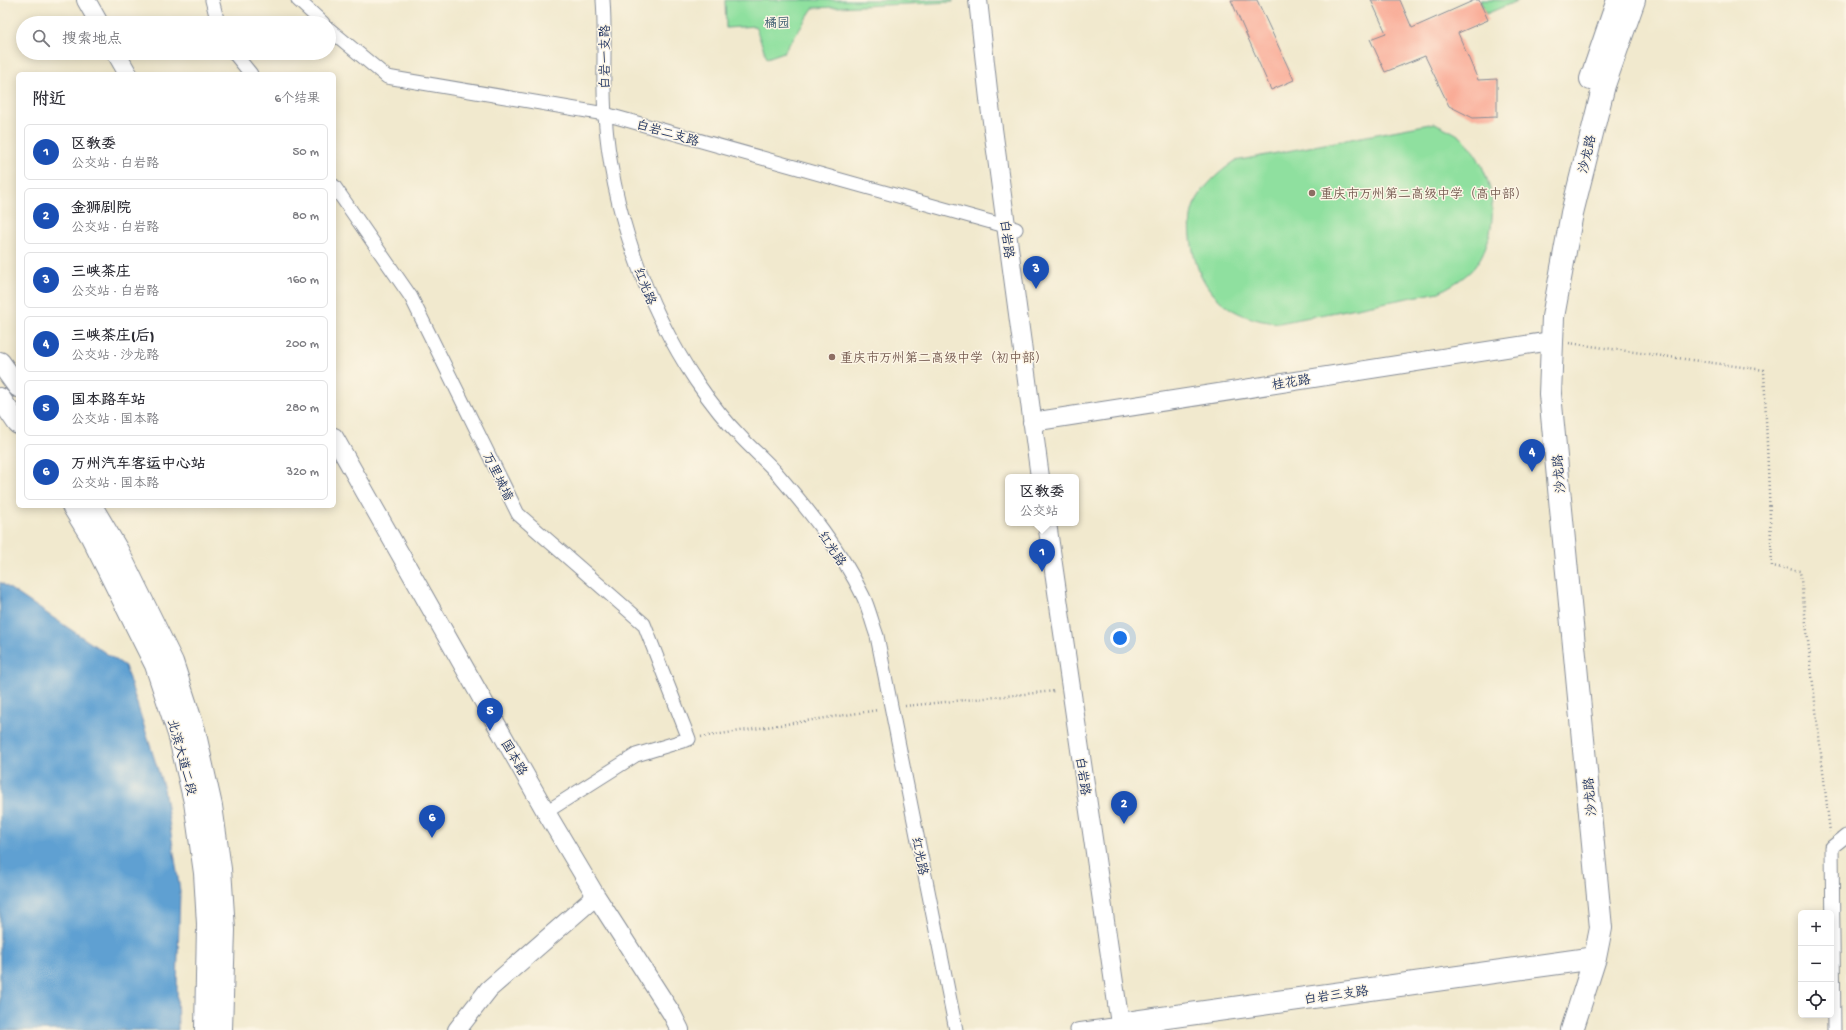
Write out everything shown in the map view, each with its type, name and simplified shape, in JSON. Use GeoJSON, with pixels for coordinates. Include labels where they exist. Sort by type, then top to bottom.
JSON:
{"type":"FeatureCollection","features":[{"type":"Feature","properties":{"kind":"highway","name":"沙龙路"},"geometry":{"type":"LineString","coordinates":[[1572,1030],[1595,958],[1601,928],[1540,304],[1566,172],[1588,90],[1618,0]]}},
{"type":"Feature","properties":{"kind":"highway","name":"沙龙路"},"geometry":{"type":"LineString","coordinates":[[1544,342],[1553,317],[1572,213],[1595,117],[1604,85],[1634,0]]}},
{"type":"Feature","properties":{"kind":"highway","name":"白岩三支路"},"geometry":{"type":"LineString","coordinates":[[1124,1026],[1595,958]]}},
{"type":"Feature","properties":{"kind":"main road"},"geometry":{"type":"LineString","coordinates":[[86,0],[95,16]]}},
{"type":"Feature","properties":{"kind":"main road","name":"白岩路"},"geometry":{"type":"LineString","coordinates":[[978,0],[1037,421],[1040,474]]}},
{"type":"Feature","properties":{"kind":"main road","name":"白岩路"},"geometry":{"type":"LineString","coordinates":[[989,0],[1011,228]]}},
{"type":"Feature","properties":{"kind":"main road"},"geometry":{"type":"LineString","coordinates":[[120,60],[127,72]]}},
{"type":"Feature","properties":{"kind":"main road","name":"桂花路"},"geometry":{"type":"LineString","coordinates":[[1037,421],[1544,342]]}},
{"type":"Feature","properties":{"kind":"main road"},"geometry":{"type":"LineString","coordinates":[[0,362],[16,384]]}},
{"type":"Feature","properties":{"kind":"main road"},"geometry":{"type":"LineString","coordinates":[[0,398],[16,421]]}},
{"type":"Feature","properties":{"kind":"main road","name":"白岩路"},"geometry":{"type":"LineString","coordinates":[[1037,421],[1049,474]]}},
{"type":"Feature","properties":{"kind":"main road","name":"国本路"},"geometry":{"type":"LineString","coordinates":[[336,441],[546,812],[596,896],[672,1014],[680,1030]]}},
{"type":"Feature","properties":{"kind":"main road","name":"北滨大道二段"},"geometry":{"type":"LineString","coordinates":[[73,508],[92,537],[155,665],[178,734],[194,802],[204,873],[207,924],[205,1030]]}},
{"type":"Feature","properties":{"kind":"main road","name":"北滨大道二段"},"geometry":{"type":"LineString","coordinates":[[93,508],[118,550],[172,662],[195,730],[212,806],[221,868],[225,930],[222,1030]]}},
{"type":"Feature","properties":{"kind":"main road","name":"白岩路"},"geometry":{"type":"LineString","coordinates":[[1047,526],[1124,1026]]}},
{"type":"Feature","properties":{"kind":"main road","name":"白岩路"},"geometry":{"type":"LineString","coordinates":[[1056,526],[1124,1026]]}},
{"type":"Feature","properties":{"kind":"main road"},"geometry":{"type":"LineString","coordinates":[[457,1030],[489,990],[596,896]]}},
{"type":"Feature","properties":{"kind":"street"},"geometry":{"type":"LineString","coordinates":[[212,0],[216,16]]}},
{"type":"Feature","properties":{"kind":"street"},"geometry":{"type":"LineString","coordinates":[[298,0],[315,16]]}},
{"type":"Feature","properties":{"kind":"street","name":"白岩一支路"},"geometry":{"type":"LineString","coordinates":[[603,0],[605,23],[605,114]]}},
{"type":"Feature","properties":{"kind":"street","name":"白岩二支路"},"geometry":{"type":"LineString","coordinates":[[336,35],[387,77],[605,114],[1011,228]]}},
{"type":"Feature","properties":{"kind":"street"},"geometry":{"type":"LineString","coordinates":[[240,60],[249,72]]}},
{"type":"Feature","properties":{"kind":"street","name":"红光路"},"geometry":{"type":"LineString","coordinates":[[605,114],[610,158],[621,211],[637,261],[656,311],[696,380],[719,412],[739,436],[772,468],[810,513],[843,561],[864,596],[877,636],[956,1030]]}},
{"type":"Feature","properties":{"kind":"street","name":"万里城墙"},"geometry":{"type":"LineString","coordinates":[[336,189],[411,298],[518,514],[644,624],[689,739]]}},
{"type":"Feature","properties":{"kind":"street"},"geometry":{"type":"LineString","coordinates":[[546,812],[636,755],[689,739]]}},
{"type":"Feature","properties":{"kind":"street"},"geometry":{"type":"LineString","coordinates":[[1834,1030],[1832,847],[1846,836]]}},
{"type":"Feature","properties":{"kind":"street","name":"白岩三支路"},"geometry":{"type":"LineString","coordinates":[[1077,1030],[1124,1026]]}},
{"type":"Feature","properties":{"kind":"path"},"geometry":{"type":"LineString","coordinates":[[1544,342],[1764,370],[1772,566],[1800,571],[1832,847]]}},
{"type":"Feature","properties":{"kind":"path"},"geometry":{"type":"LineString","coordinates":[[689,739],[891,708],[1058,690]]}},
{"type":"Feature","properties":{"kind":"green space","name":"橘园"},"geometry":{"type":"Polygon","coordinates":[[[725,0],[953,0],[953,2],[813,8],[784,52],[767,58],[755,26],[726,28],[725,0]]]}},
{"type":"Feature","properties":{"kind":"green space"},"geometry":{"type":"Polygon","coordinates":[[[1480,0],[1519,0],[1486,14],[1480,0]]]}},
{"type":"Feature","properties":{"kind":"green space"},"geometry":{"type":"Polygon","coordinates":[[[1435,123],[1462,138],[1473,151],[1482,166],[1492,199],[1490,234],[1485,250],[1476,265],[1464,277],[1439,292],[1279,323],[1262,321],[1232,310],[1220,301],[1210,290],[1202,277],[1196,262],[1192,245],[1190,225],[1191,214],[1194,205],[1202,192],[1217,175],[1235,161],[1435,123]]]}},
{"type":"Feature","properties":{"kind":"water"},"geometry":{"type":"Polygon","coordinates":[[[0,582],[125,666],[164,789],[180,891],[177,988],[178,1030],[0,1030],[0,582]]]}},
{"type":"Feature","properties":{"kind":"building"},"geometry":{"type":"Polygon","coordinates":[[[1231,0],[1257,0],[1294,80],[1271,90],[1231,0]]]}},
{"type":"Feature","properties":{"kind":"building"},"geometry":{"type":"Polygon","coordinates":[[[1371,0],[1400,0],[1412,28],[1475,0],[1479,0],[1488,20],[1458,33],[1478,80],[1497,79],[1497,117],[1473,118],[1449,106],[1425,56],[1385,72],[1370,39],[1386,33],[1371,0]]]}},
{"type":"Feature","properties":{"kind":"place","name":"重庆市万州第二高级中学（高中部）"},"geometry":{"type":"Point","coordinates":[1312,193]}},
{"type":"Feature","properties":{"kind":"place","name":"三峡茶庄"},"geometry":{"type":"Point","coordinates":[1036,289]}},
{"type":"Feature","properties":{"kind":"place","name":"重庆市万州第二高级中学（初中部）"},"geometry":{"type":"Point","coordinates":[832,357]}},
{"type":"Feature","properties":{"kind":"place","name":"三峡茶庄(后)"},"geometry":{"type":"Point","coordinates":[1532,472]}},
{"type":"Feature","properties":{"kind":"place","name":"区教委"},"geometry":{"type":"Point","coordinates":[1042,572]}},
{"type":"Feature","properties":{"kind":"place","name":"国本路车站"},"geometry":{"type":"Point","coordinates":[490,731]}},
{"type":"Feature","properties":{"kind":"place","name":"金狮剧院"},"geometry":{"type":"Point","coordinates":[1124,824]}},
{"type":"Feature","properties":{"kind":"place","name":"万州汽车客运中心站"},"geometry":{"type":"Point","coordinates":[432,838]}}]}
